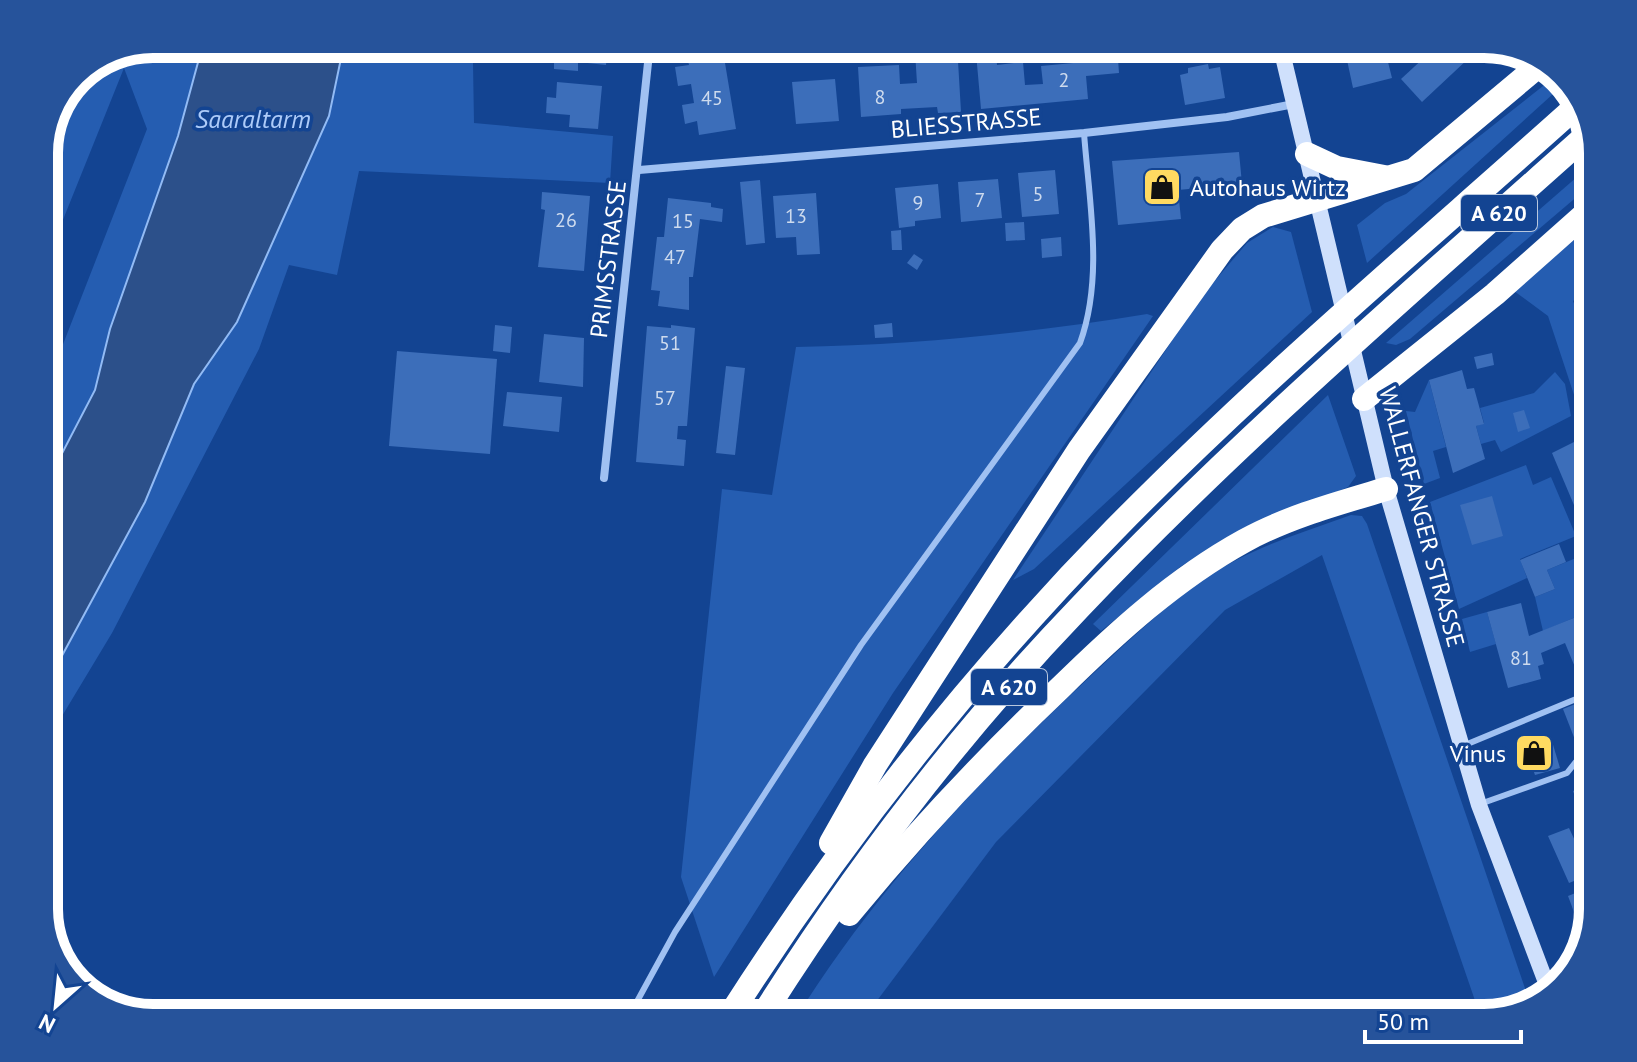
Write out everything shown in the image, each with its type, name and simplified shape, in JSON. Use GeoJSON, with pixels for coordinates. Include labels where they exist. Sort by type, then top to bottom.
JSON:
{"type":"FeatureCollection","features":[{"type":"Feature","properties":{"kind":"highway"},"geometry":{"type":"LineString","coordinates":[[774,947],[875,765],[924,687],[1079,450],[1194,285],[1242,229],[1263,216],[1395,177],[1428,160],[1532,71]]}},
{"type":"Feature","properties":{"kind":"highway","name":"A 620"},"geometry":{"type":"LineString","coordinates":[[737,1004],[774,947],[905,766],[1003,650],[1115,529],[1292,361],[1570,112]]}},
{"type":"Feature","properties":{"kind":"highway","name":"A 620"},"geometry":{"type":"LineString","coordinates":[[772,1004],[874,854],[1025,666],[1129,555],[1300,393],[1578,143]]}},
{"type":"Feature","properties":{"kind":"highway"},"geometry":{"type":"LineString","coordinates":[[1307,154],[1360,174],[1395,177]]}},
{"type":"Feature","properties":{"kind":"highway"},"geometry":{"type":"LineString","coordinates":[[1364,399],[1495,294],[1579,219]]}},
{"type":"Feature","properties":{"kind":"highway"},"geometry":{"type":"LineString","coordinates":[[775,1004],[961,784],[1100,649],[1161,596],[1208,561],[1248,538],[1386,489]]}},
{"type":"Feature","properties":{"kind":"main road","name":"WALLERFANGER STRASSE"},"geometry":{"type":"LineString","coordinates":[[1284,58],[1386,489],[1479,805],[1545,981]]}},
{"type":"Feature","properties":{"kind":"street","name":"PRIMSSTRASSE"},"geometry":{"type":"LineString","coordinates":[[604,478],[649,58]]}},
{"type":"Feature","properties":{"kind":"street","name":"BLIESSTRASSE"},"geometry":{"type":"LineString","coordinates":[[639,170],[1084,133],[1227,117],[1295,104]]}},
{"type":"Feature","properties":{"kind":"lane"},"geometry":{"type":"LineString","coordinates":[[636,1004],[675,932],[861,645],[1080,343],[1090,316],[1094,281],[1084,133]]}},
{"type":"Feature","properties":{"kind":"lane"},"geometry":{"type":"LineString","coordinates":[[1462,746],[1579,698]]}},
{"type":"Feature","properties":{"kind":"lane"},"geometry":{"type":"LineString","coordinates":[[1479,805],[1567,773],[1579,758]]}},
{"type":"Feature","properties":{"kind":"shaded area"},"geometry":{"type":"Polygon","coordinates":[[[153,58],[199,58],[178,136],[110,329],[95,390],[58,461],[58,357],[147,129],[124,68],[58,232],[58,146],[65,116],[74,100],[100,74],[116,65],[153,58]]]}},
{"type":"Feature","properties":{"kind":"shaded area"},"geometry":{"type":"Polygon","coordinates":[[[341,58],[434,58],[473,63],[474,123],[613,136],[610,183],[359,171],[337,275],[289,265],[259,349],[112,633],[58,723],[58,663],[145,502],[194,384],[237,322],[329,116],[341,58]]]}},
{"type":"Feature","properties":{"kind":"shaded area"},"geometry":{"type":"Polygon","coordinates":[[[1548,82],[1557,91],[1367,263],[1357,225],[1385,203],[1406,194],[1548,82]]]}},
{"type":"Feature","properties":{"kind":"shaded area"},"geometry":{"type":"Polygon","coordinates":[[[1579,175],[1579,195],[1410,339],[1396,345],[1386,343],[1579,175]]]}},
{"type":"Feature","properties":{"kind":"shaded area"},"geometry":{"type":"Polygon","coordinates":[[[1273,227],[1291,232],[1312,312],[1034,569],[1013,580],[1201,297],[1247,243],[1273,227]]]}},
{"type":"Feature","properties":{"kind":"shaded area"},"geometry":{"type":"Polygon","coordinates":[[[1579,236],[1579,296],[1573,301],[1579,316],[1579,410],[1548,316],[1514,291],[1579,236]]]}},
{"type":"Feature","properties":{"kind":"shaded area"},"geometry":{"type":"Polygon","coordinates":[[[1147,314],[1153,316],[893,693],[714,977],[681,877],[722,489],[772,495],[796,347],[972,337],[1147,314]]]}},
{"type":"Feature","properties":{"kind":"shaded area"},"geometry":{"type":"Polygon","coordinates":[[[1555,372],[1565,384],[1571,416],[1501,452],[1495,440],[1481,444],[1476,426],[1484,423],[1480,408],[1534,393],[1555,372]]]}},
{"type":"Feature","properties":{"kind":"shaded area"},"geometry":{"type":"Polygon","coordinates":[[[1429,380],[1446,447],[1433,451],[1440,478],[1424,484],[1406,411],[1415,412],[1429,380]]]}},
{"type":"Feature","properties":{"kind":"shaded area"},"geometry":{"type":"Polygon","coordinates":[[[1328,395],[1356,476],[1348,487],[1222,540],[1180,567],[1101,631],[1093,624],[1328,395]]]}},
{"type":"Feature","properties":{"kind":"shaded area"},"geometry":{"type":"Polygon","coordinates":[[[1526,465],[1533,485],[1551,477],[1576,536],[1520,559],[1527,578],[1459,609],[1430,502],[1526,465]]]}},
{"type":"Feature","properties":{"kind":"shaded area"},"geometry":{"type":"Polygon","coordinates":[[[1351,515],[1362,516],[1367,524],[1527,994],[1509,1001],[1476,1004],[1322,555],[1225,610],[996,842],[874,1004],[805,1004],[891,885],[1000,764],[1173,602],[1224,567],[1277,542],[1351,515]]]}},
{"type":"Feature","properties":{"kind":"shaded area"},"geometry":{"type":"Polygon","coordinates":[[[1579,557],[1579,616],[1543,631],[1535,597],[1555,589],[1547,570],[1579,557]]]}},
{"type":"Feature","properties":{"kind":"shaded area"},"geometry":{"type":"Polygon","coordinates":[[[1487,612],[1496,644],[1470,652],[1462,619],[1487,612]]]}},
{"type":"Feature","properties":{"kind":"water","name":"Saaraltarm"},"geometry":{"type":"Polygon","coordinates":[[[199,58],[341,58],[329,116],[237,322],[194,384],[145,502],[58,663],[58,461],[95,390],[110,329],[178,136],[199,58]]]}},
{"type":"Feature","properties":{"kind":"building"},"geometry":{"type":"Polygon","coordinates":[[[560,58],[607,58],[606,65],[578,62],[578,71],[554,69],[554,61],[560,61],[560,58]]]}},
{"type":"Feature","properties":{"kind":"building"},"geometry":{"type":"Polygon","coordinates":[[[687,58],[724,58],[736,129],[699,135],[697,121],[685,124],[682,105],[694,103],[691,84],[678,86],[675,67],[689,65],[687,58]]]}},
{"type":"Feature","properties":{"kind":"building"},"geometry":{"type":"Polygon","coordinates":[[[915,58],[958,61],[961,112],[938,113],[937,107],[901,109],[901,114],[861,117],[858,67],[899,65],[900,84],[917,83],[915,58]]]}},
{"type":"Feature","properties":{"kind":"building"},"geometry":{"type":"Polygon","coordinates":[[[976,58],[996,58],[997,65],[1023,62],[1025,85],[1043,84],[1041,66],[1084,62],[1084,58],[1118,58],[1119,73],[1086,76],[1088,99],[981,109],[976,58]]]}},
{"type":"Feature","properties":{"kind":"building"},"geometry":{"type":"Polygon","coordinates":[[[1387,58],[1392,78],[1353,88],[1347,60],[1387,58]]]}},
{"type":"Feature","properties":{"kind":"building"},"geometry":{"type":"Polygon","coordinates":[[[1424,58],[1469,58],[1422,102],[1401,79],[1424,58]]]}},
{"type":"Feature","properties":{"kind":"building"},"geometry":{"type":"Polygon","coordinates":[[[1208,64],[1209,69],[1220,67],[1225,98],[1185,105],[1180,75],[1188,73],[1188,68],[1208,64]]]}},
{"type":"Feature","properties":{"kind":"building"},"geometry":{"type":"Polygon","coordinates":[[[835,79],[839,121],[796,124],[792,82],[835,79]]]}},
{"type":"Feature","properties":{"kind":"building"},"geometry":{"type":"Polygon","coordinates":[[[557,82],[602,86],[598,129],[569,127],[570,115],[546,113],[547,97],[556,98],[557,82]]]}},
{"type":"Feature","properties":{"kind":"building","name":"Autohaus Wirtz"},"geometry":{"type":"Polygon","coordinates":[[[1239,152],[1242,184],[1178,190],[1181,219],[1118,225],[1112,161],[1239,152]]]}},
{"type":"Feature","properties":{"kind":"building"},"geometry":{"type":"Polygon","coordinates":[[[1055,170],[1059,214],[1022,217],[1018,173],[1055,170]]]}},
{"type":"Feature","properties":{"kind":"building"},"geometry":{"type":"Polygon","coordinates":[[[998,179],[1002,218],[961,222],[958,182],[998,179]]]}},
{"type":"Feature","properties":{"kind":"building"},"geometry":{"type":"Polygon","coordinates":[[[760,180],[765,243],[746,245],[740,182],[760,180]]]}},
{"type":"Feature","properties":{"kind":"building"},"geometry":{"type":"Polygon","coordinates":[[[938,184],[941,218],[915,221],[915,226],[899,228],[895,188],[938,184]]]}},
{"type":"Feature","properties":{"kind":"building"},"geometry":{"type":"Polygon","coordinates":[[[542,192],[590,196],[584,271],[538,267],[545,210],[541,209],[542,192]]]}},
{"type":"Feature","properties":{"kind":"building"},"geometry":{"type":"Polygon","coordinates":[[[816,193],[820,254],[797,255],[796,237],[776,238],[773,196],[816,193]]]}},
{"type":"Feature","properties":{"kind":"building"},"geometry":{"type":"Polygon","coordinates":[[[668,198],[711,203],[711,207],[723,209],[722,222],[700,219],[693,277],[689,277],[689,310],[658,306],[660,291],[651,290],[657,237],[664,237],[668,198]]]}},
{"type":"Feature","properties":{"kind":"building"},"geometry":{"type":"Polygon","coordinates":[[[1024,222],[1025,240],[1006,241],[1005,223],[1024,222]]]}},
{"type":"Feature","properties":{"kind":"building"},"geometry":{"type":"Polygon","coordinates":[[[901,230],[902,250],[892,250],[891,231],[901,230]]]}},
{"type":"Feature","properties":{"kind":"building"},"geometry":{"type":"Polygon","coordinates":[[[1061,237],[1062,256],[1042,258],[1041,239],[1061,237]]]}},
{"type":"Feature","properties":{"kind":"building"},"geometry":{"type":"Polygon","coordinates":[[[914,254],[923,260],[917,270],[907,263],[914,254]]]}},
{"type":"Feature","properties":{"kind":"building"},"geometry":{"type":"Polygon","coordinates":[[[892,323],[893,337],[875,338],[874,325],[892,323]]]}},
{"type":"Feature","properties":{"kind":"building"},"geometry":{"type":"Polygon","coordinates":[[[495,325],[512,327],[510,353],[493,351],[495,325]]]}},
{"type":"Feature","properties":{"kind":"building"},"geometry":{"type":"Polygon","coordinates":[[[671,325],[695,328],[687,426],[678,426],[677,439],[686,440],[684,466],[636,462],[647,326],[671,328],[671,325]]]}},
{"type":"Feature","properties":{"kind":"building"},"geometry":{"type":"Polygon","coordinates":[[[544,334],[584,338],[583,387],[539,382],[544,334]]]}},
{"type":"Feature","properties":{"kind":"building"},"geometry":{"type":"Polygon","coordinates":[[[397,351],[497,359],[490,454],[389,446],[397,351]]]}},
{"type":"Feature","properties":{"kind":"building"},"geometry":{"type":"Polygon","coordinates":[[[1492,353],[1494,365],[1477,369],[1474,357],[1492,353]]]}},
{"type":"Feature","properties":{"kind":"building"},"geometry":{"type":"Polygon","coordinates":[[[726,366],[745,368],[735,455],[716,453],[726,366]]]}},
{"type":"Feature","properties":{"kind":"building"},"geometry":{"type":"Polygon","coordinates":[[[1462,370],[1467,389],[1474,388],[1484,424],[1476,426],[1485,459],[1453,473],[1429,380],[1462,370]]]}},
{"type":"Feature","properties":{"kind":"building"},"geometry":{"type":"Polygon","coordinates":[[[507,392],[562,397],[559,432],[503,426],[507,392]]]}},
{"type":"Feature","properties":{"kind":"building"},"geometry":{"type":"Polygon","coordinates":[[[1524,410],[1530,428],[1518,432],[1513,413],[1524,410]]]}},
{"type":"Feature","properties":{"kind":"building"},"geometry":{"type":"Polygon","coordinates":[[[1579,440],[1579,517],[1552,453],[1579,440]]]}},
{"type":"Feature","properties":{"kind":"building"},"geometry":{"type":"Polygon","coordinates":[[[1492,496],[1503,536],[1472,545],[1460,505],[1492,496]]]}},
{"type":"Feature","properties":{"kind":"building"},"geometry":{"type":"Polygon","coordinates":[[[1559,544],[1566,562],[1547,570],[1555,589],[1535,597],[1520,560],[1559,544]]]}},
{"type":"Feature","properties":{"kind":"building"},"geometry":{"type":"Polygon","coordinates":[[[1521,603],[1529,636],[1579,616],[1579,671],[1565,643],[1541,653],[1544,664],[1538,666],[1541,679],[1508,688],[1487,612],[1521,603]]]}},
{"type":"Feature","properties":{"kind":"building"},"geometry":{"type":"Polygon","coordinates":[[[1579,703],[1579,744],[1577,745],[1563,709],[1579,703]]]}},
{"type":"Feature","properties":{"kind":"building"},"geometry":{"type":"Polygon","coordinates":[[[1551,738],[1560,768],[1535,775],[1525,746],[1551,738]]]}},
{"type":"Feature","properties":{"kind":"building"},"geometry":{"type":"Polygon","coordinates":[[[1579,789],[1579,807],[1573,791],[1579,789]]]}},
{"type":"Feature","properties":{"kind":"building"},"geometry":{"type":"Polygon","coordinates":[[[1569,828],[1579,844],[1579,879],[1569,883],[1548,836],[1569,828]]]}},
{"type":"Feature","properties":{"kind":"building"},"geometry":{"type":"Polygon","coordinates":[[[1579,892],[1578,923],[1568,896],[1579,892]]]}},
{"type":"Feature","properties":{"kind":"place","name":"Autohaus Wirtz"},"geometry":{"type":"Point","coordinates":[1162,187]}},
{"type":"Feature","properties":{"kind":"place","name":"Vinus"},"geometry":{"type":"Point","coordinates":[1534,753]}}]}
